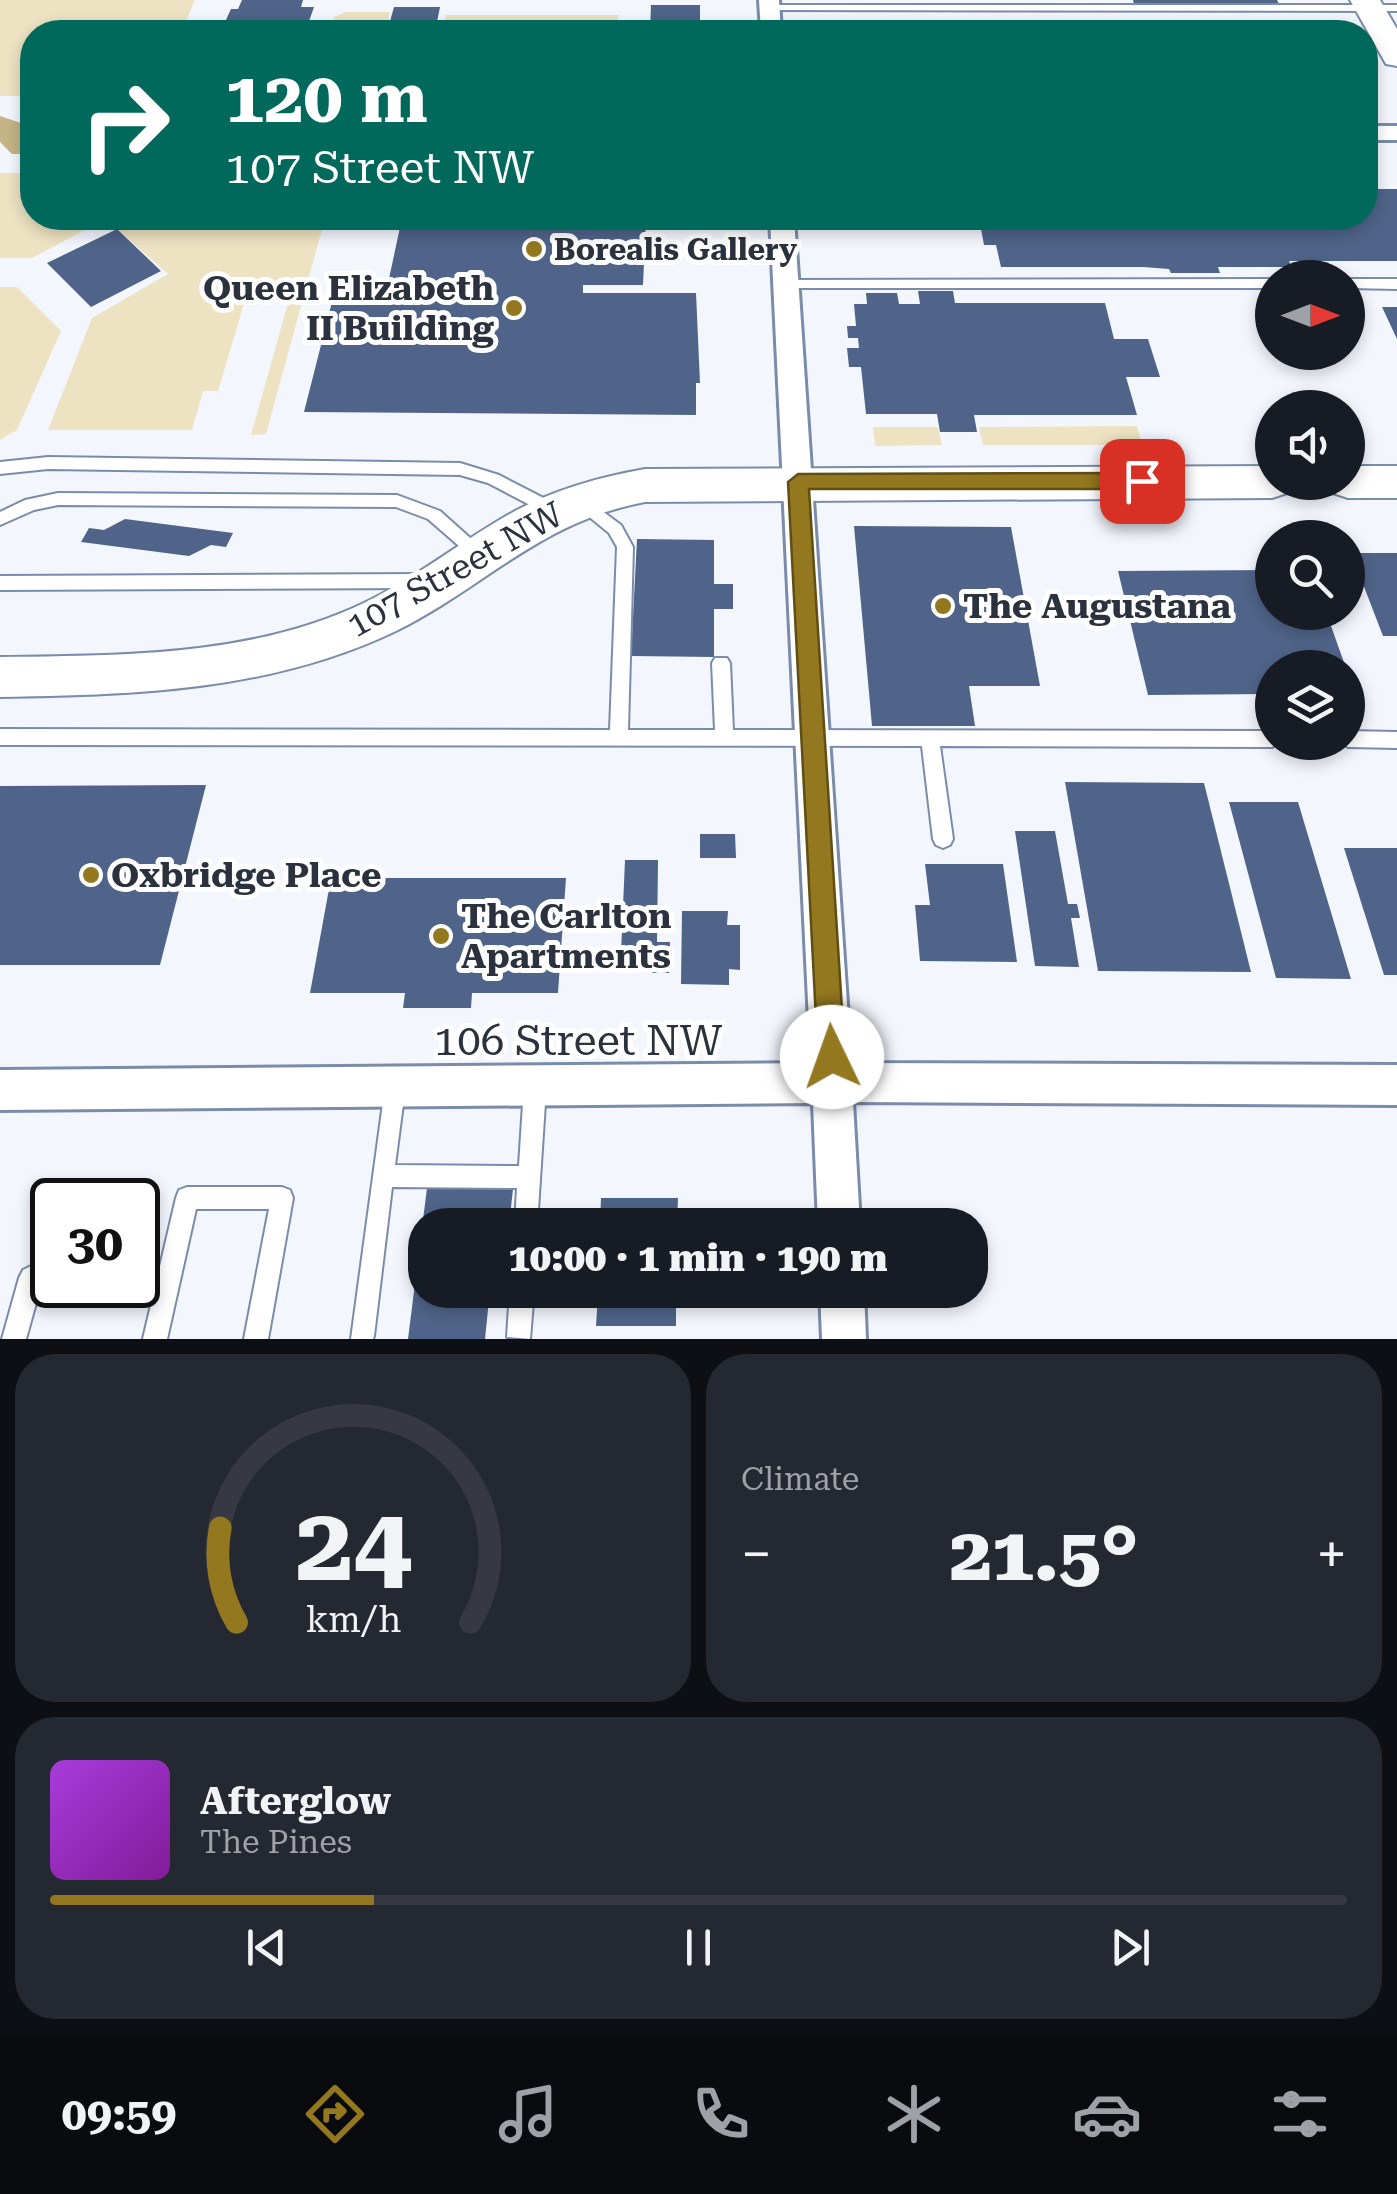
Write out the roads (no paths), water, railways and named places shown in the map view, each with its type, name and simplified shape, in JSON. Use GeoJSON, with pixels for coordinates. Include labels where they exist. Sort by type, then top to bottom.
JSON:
{"type":"FeatureCollection","features":[{"type":"Feature","properties":{"kind":"street"},"geometry":{"type":"LineString","coordinates":[[1377,6],[1397,58]]}},
{"type":"Feature","properties":{"kind":"street"},"geometry":{"type":"LineString","coordinates":[[783,230],[838,1208]]}},
{"type":"Feature","properties":{"kind":"street","name":"107 Street NW"},"geometry":{"type":"LineString","coordinates":[[0,678],[167,674],[242,663],[312,645],[380,617],[480,554],[568,506],[613,491],[658,483],[1255,482]]}},
{"type":"Feature","properties":{"kind":"street"},"geometry":{"type":"LineString","coordinates":[[1365,482],[1397,482]]}},
{"type":"Feature","properties":{"kind":"street","name":"106 Street NW"},"geometry":{"type":"LineString","coordinates":[[0,1090],[833,1084],[1397,1085]]}},
{"type":"Feature","properties":{"kind":"street"},"geometry":{"type":"LineString","coordinates":[[843,1308],[844,1339]]}},
{"type":"Feature","properties":{"kind":"lane"},"geometry":{"type":"LineString","coordinates":[[769,4],[1377,6]]}},
{"type":"Feature","properties":{"kind":"lane"},"geometry":{"type":"LineString","coordinates":[[786,285],[1255,284]]}},
{"type":"Feature","properties":{"kind":"lane"},"geometry":{"type":"LineString","coordinates":[[1365,284],[1397,284]]}},
{"type":"Feature","properties":{"kind":"lane"},"geometry":{"type":"LineString","coordinates":[[0,468],[48,463],[460,469],[568,506],[614,528],[625,548],[619,738]]}},
{"type":"Feature","properties":{"kind":"lane"},"geometry":{"type":"LineString","coordinates":[[0,519],[32,504],[58,499],[397,501],[434,515],[480,554]]}},
{"type":"Feature","properties":{"kind":"lane"},"geometry":{"type":"LineString","coordinates":[[0,583],[442,581]]}},
{"type":"Feature","properties":{"kind":"lane"},"geometry":{"type":"LineString","coordinates":[[721,663],[724,738]]}},
{"type":"Feature","properties":{"kind":"lane"},"geometry":{"type":"LineString","coordinates":[[0,737],[1255,739]]}},
{"type":"Feature","properties":{"kind":"lane"},"geometry":{"type":"LineString","coordinates":[[930,738],[942,838]]}},
{"type":"Feature","properties":{"kind":"lane"},"geometry":{"type":"LineString","coordinates":[[1365,739],[1397,740]]}},
{"type":"Feature","properties":{"kind":"lane"},"geometry":{"type":"LineString","coordinates":[[527,1208],[535,1088]]}},
{"type":"Feature","properties":{"kind":"lane"},"geometry":{"type":"LineString","coordinates":[[362,1336],[394,1089]]}},
{"type":"Feature","properties":{"kind":"lane"},"geometry":{"type":"LineString","coordinates":[[383,1176],[530,1176]]}},
{"type":"Feature","properties":{"kind":"lane"},"geometry":{"type":"LineString","coordinates":[[154,1339],[187,1198],[282,1198],[256,1339]]}},
{"type":"Feature","properties":{"kind":"lane"},"geometry":{"type":"LineString","coordinates":[[14,1339],[30,1282]]}},
{"type":"Feature","properties":{"kind":"lane"},"geometry":{"type":"LineString","coordinates":[[518,1338],[520,1308]]}},
{"type":"Feature","properties":{"kind":"place","name":"Borealis Gallery"},"geometry":{"type":"Point","coordinates":[534,249]}},
{"type":"Feature","properties":{"kind":"place","name":"Queen Elizabeth II Building"},"geometry":{"type":"Point","coordinates":[514,308]}},
{"type":"Feature","properties":{"kind":"place","name":"The Augustana"},"geometry":{"type":"Point","coordinates":[943,606]}},
{"type":"Feature","properties":{"kind":"place","name":"Oxbridge Place"},"geometry":{"type":"Point","coordinates":[91,875]}},
{"type":"Feature","properties":{"kind":"place","name":"The Carlton Apartments"},"geometry":{"type":"Point","coordinates":[441,936]}}]}
